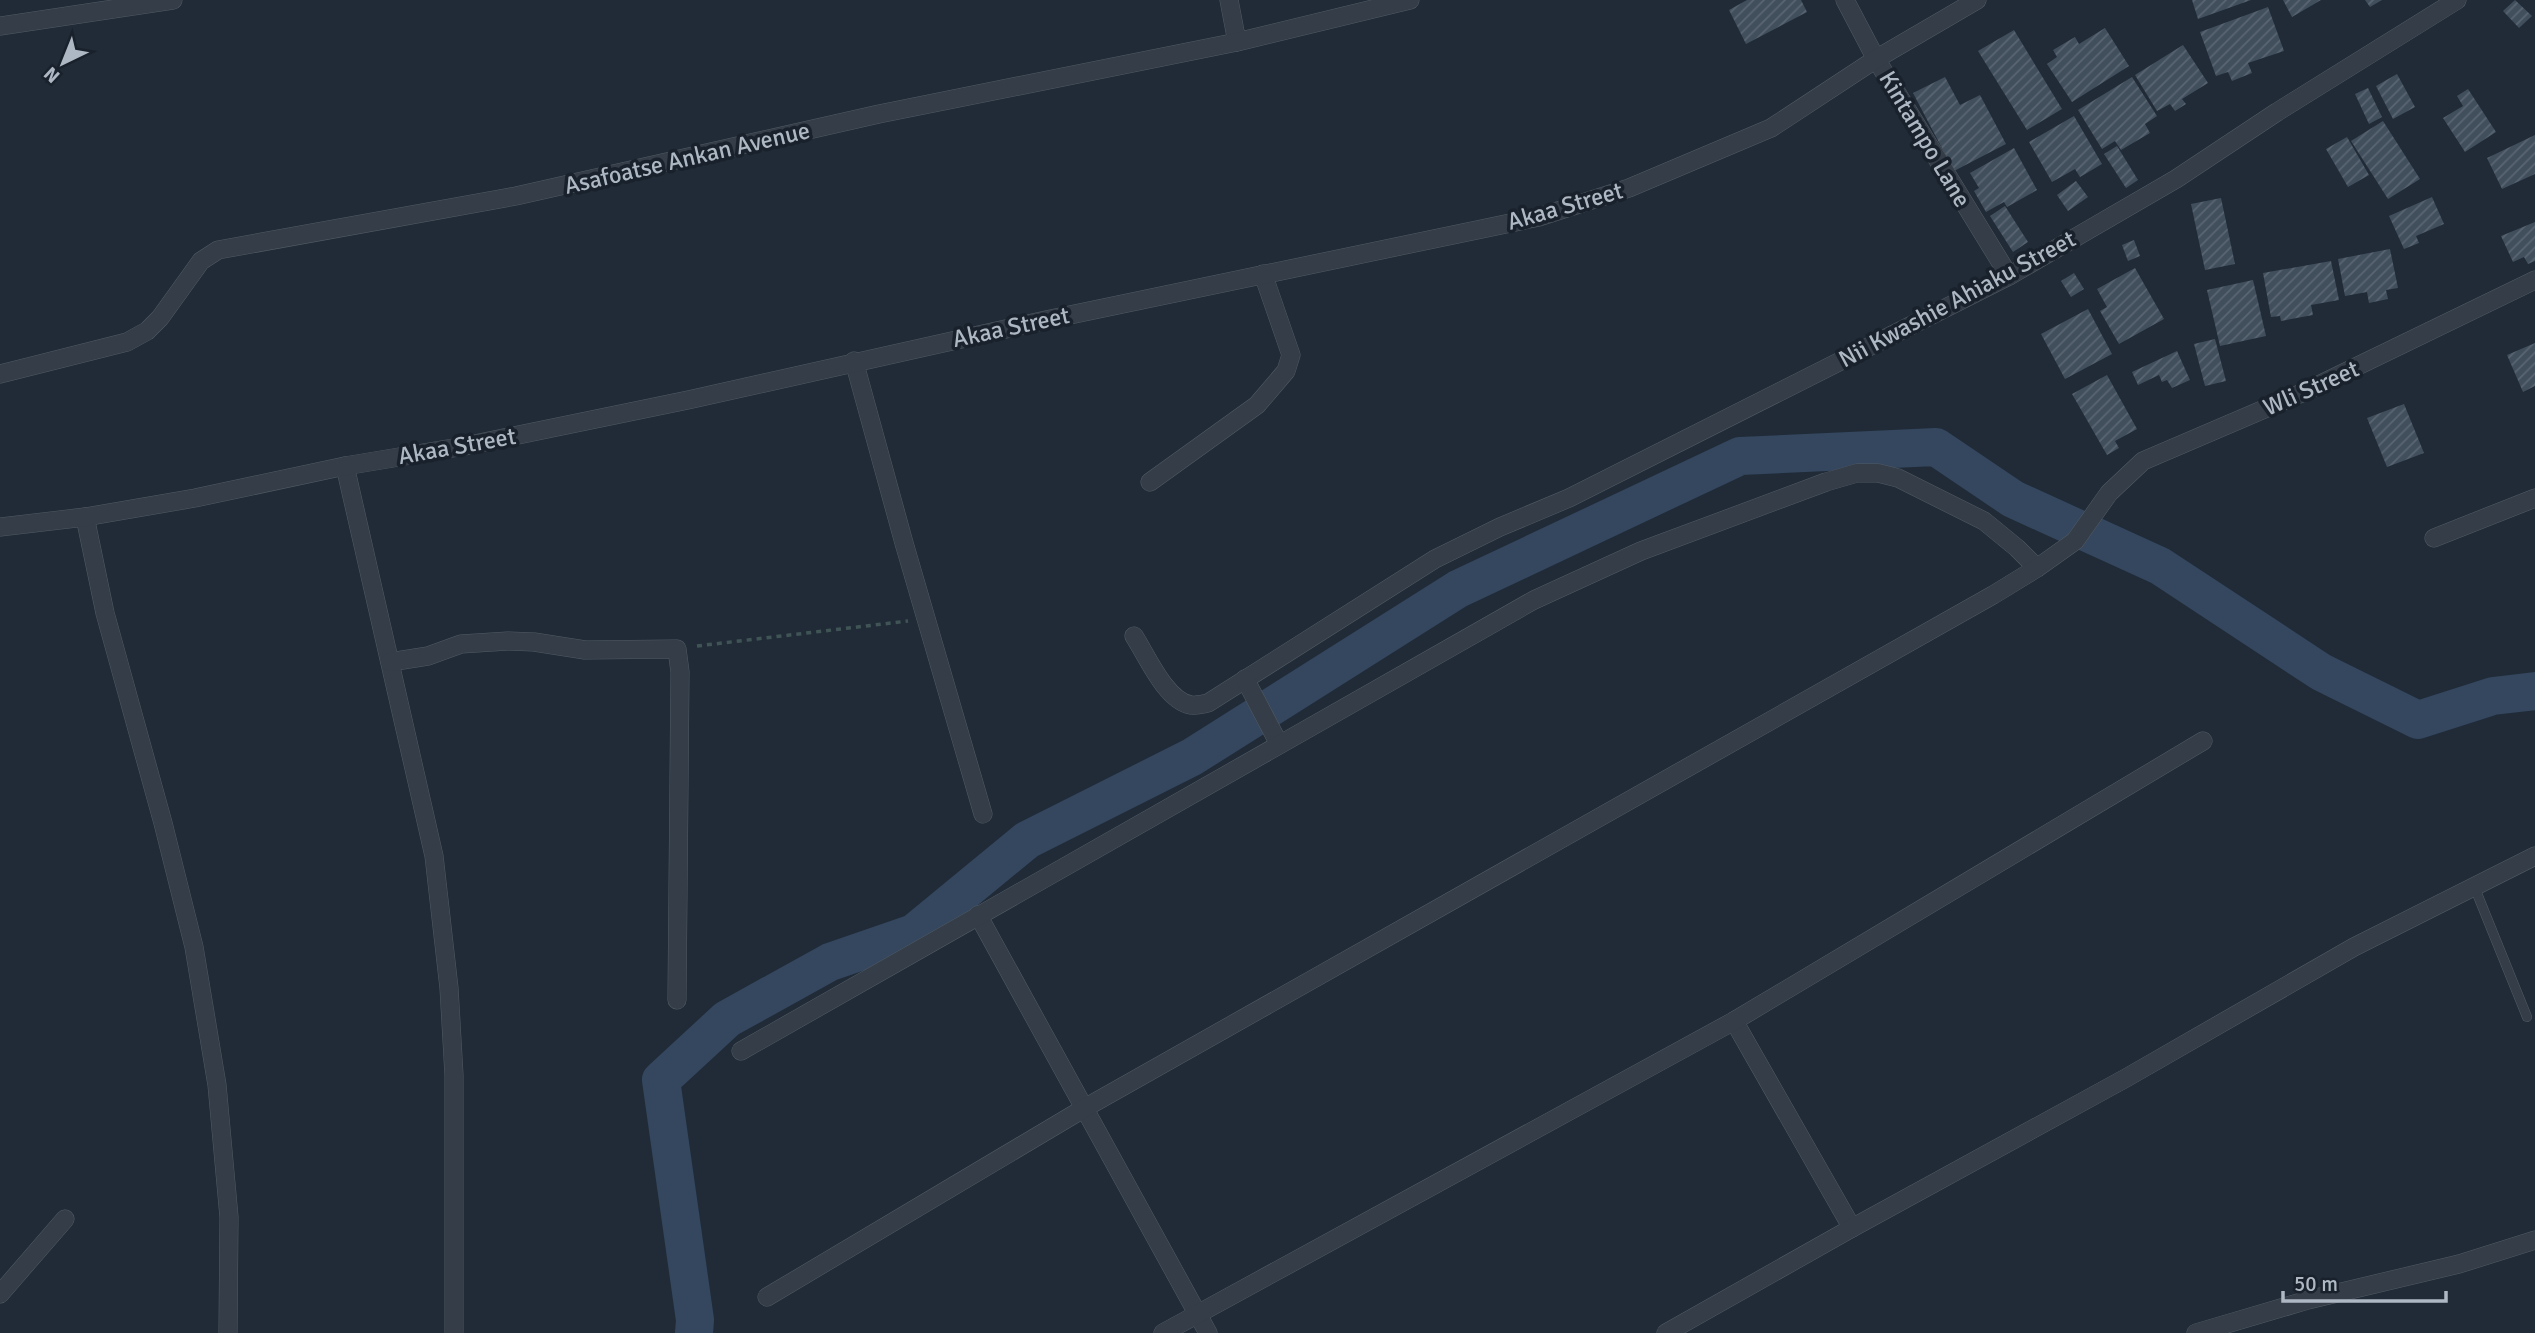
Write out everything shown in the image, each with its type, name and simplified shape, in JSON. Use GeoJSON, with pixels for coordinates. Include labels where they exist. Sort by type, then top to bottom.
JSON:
{"type":"FeatureCollection","features":[{"type":"Feature","properties":{"kind":"street"},"geometry":{"type":"LineString","coordinates":[[0,26],[173,0]]}},
{"type":"Feature","properties":{"kind":"street"},"geometry":{"type":"LineString","coordinates":[[1229,0],[1237,42]]}},
{"type":"Feature","properties":{"kind":"street","name":"Asafoatse Ankan Avenue"},"geometry":{"type":"LineString","coordinates":[[0,374],[127,342],[147,331],[160,318],[201,261],[218,250],[516,197],[879,114],[1237,42],[1410,0]]}},
{"type":"Feature","properties":{"kind":"street","name":"Kintampo Lane"},"geometry":{"type":"LineString","coordinates":[[1844,0],[1876,59],[2009,276]]}},
{"type":"Feature","properties":{"kind":"street","name":"Akaa Street"},"geometry":{"type":"LineString","coordinates":[[0,527],[85,517],[195,498],[345,466],[465,446],[1539,217],[1629,188],[1771,128],[1876,59],[1978,0]]}},
{"type":"Feature","properties":{"kind":"street","name":"Nii Kwashie Ahiaku Street"},"geometry":{"type":"LineString","coordinates":[[1134,636],[1175,698],[1192,705],[1208,703],[1435,559],[1500,527],[1569,498],[2009,276],[2176,179],[2277,112],[2457,0]]}},
{"type":"Feature","properties":{"kind":"street"},"geometry":{"type":"LineString","coordinates":[[1150,482],[1257,405],[1286,371],[1291,355],[1263,274]]}},
{"type":"Feature","properties":{"kind":"street","name":"Wli Street"},"geometry":{"type":"LineString","coordinates":[[767,1297],[1083,1109],[1935,629],[2037,568],[2074,541],[2098,508],[2143,461],[2304,392],[2535,280]]}},
{"type":"Feature","properties":{"kind":"street"},"geometry":{"type":"LineString","coordinates":[[854,361],[983,814]]}},
{"type":"Feature","properties":{"kind":"street"},"geometry":{"type":"LineString","coordinates":[[345,466],[434,856],[449,988],[454,1075],[454,1333]]}},
{"type":"Feature","properties":{"kind":"street"},"geometry":{"type":"LineString","coordinates":[[741,1051],[978,915],[1275,737],[1534,600],[1641,551],[1826,482],[1857,473],[1878,473],[1898,478],[1984,521],[2037,568]]}},
{"type":"Feature","properties":{"kind":"street"},"geometry":{"type":"LineString","coordinates":[[2434,538],[2535,498]]}},
{"type":"Feature","properties":{"kind":"street"},"geometry":{"type":"LineString","coordinates":[[85,517],[97,578],[194,947],[217,1085],[229,1217],[228,1333]]}},
{"type":"Feature","properties":{"kind":"street"},"geometry":{"type":"LineString","coordinates":[[390,662],[428,656],[461,644],[508,641],[585,650],[677,649],[680,672],[677,1000]]}},
{"type":"Feature","properties":{"kind":"street"},"geometry":{"type":"LineString","coordinates":[[1245,679],[1275,737]]}},
{"type":"Feature","properties":{"kind":"street"},"geometry":{"type":"LineString","coordinates":[[1163,1333],[1734,1021],[2203,741]]}},
{"type":"Feature","properties":{"kind":"street"},"geometry":{"type":"LineString","coordinates":[[1667,1333],[2126,1078],[2354,947],[2535,856]]}},
{"type":"Feature","properties":{"kind":"street"},"geometry":{"type":"LineString","coordinates":[[978,915],[1208,1333]]}},
{"type":"Feature","properties":{"kind":"street"},"geometry":{"type":"LineString","coordinates":[[1734,1021],[1852,1228]]}},
{"type":"Feature","properties":{"kind":"street"},"geometry":{"type":"LineString","coordinates":[[0,1294],[65,1219]]}},
{"type":"Feature","properties":{"kind":"street"},"geometry":{"type":"LineString","coordinates":[[2196,1333],[2308,1300],[2459,1264],[2535,1240]]}},
{"type":"Feature","properties":{"kind":"lane"},"geometry":{"type":"LineString","coordinates":[[2474,886],[2527,1017]]}},
{"type":"Feature","properties":{"kind":"path"},"geometry":{"type":"LineString","coordinates":[[677,649],[927,619]]}},
{"type":"Feature","properties":{"kind":"building"},"geometry":{"type":"Polygon","coordinates":[[[1747,0],[1801,0],[1807,12],[1746,44],[1729,10],[1747,0]]]}},
{"type":"Feature","properties":{"kind":"building"},"geometry":{"type":"Polygon","coordinates":[[[2192,0],[2251,0],[2198,19],[2192,0]]]}},
{"type":"Feature","properties":{"kind":"building"},"geometry":{"type":"Polygon","coordinates":[[[2283,0],[2321,0],[2292,17],[2283,0]]]}},
{"type":"Feature","properties":{"kind":"building"},"geometry":{"type":"Polygon","coordinates":[[[2365,0],[2382,0],[2370,7],[2365,0]]]}},
{"type":"Feature","properties":{"kind":"building"},"geometry":{"type":"Polygon","coordinates":[[[2515,0],[2532,16],[2519,28],[2503,11],[2515,0]]]}},
{"type":"Feature","properties":{"kind":"building"},"geometry":{"type":"Polygon","coordinates":[[[2268,7],[2284,51],[2248,63],[2252,73],[2232,81],[2228,72],[2216,76],[2200,32],[2268,7]]]}},
{"type":"Feature","properties":{"kind":"building"},"geometry":{"type":"Polygon","coordinates":[[[2105,28],[2129,66],[2072,102],[2047,64],[2057,57],[2053,50],[2075,37],[2079,44],[2105,28]]]}},
{"type":"Feature","properties":{"kind":"building"},"geometry":{"type":"Polygon","coordinates":[[[2014,30],[2062,109],[2027,130],[1978,51],[2014,30]]]}},
{"type":"Feature","properties":{"kind":"building"},"geometry":{"type":"Polygon","coordinates":[[[2183,45],[2208,83],[2182,99],[2186,104],[2175,111],[2170,104],[2157,111],[2135,75],[2183,45]]]}},
{"type":"Feature","properties":{"kind":"building"},"geometry":{"type":"Polygon","coordinates":[[[2397,74],[2415,107],[2393,119],[2376,86],[2397,74]]]}},
{"type":"Feature","properties":{"kind":"building"},"geometry":{"type":"Polygon","coordinates":[[[1945,77],[1960,105],[1980,95],[2006,144],[1954,171],[1913,93],[1945,77]]]}},
{"type":"Feature","properties":{"kind":"building"},"geometry":{"type":"Polygon","coordinates":[[[2132,77],[2157,116],[2145,124],[2150,133],[2121,150],[2115,141],[2102,149],[2078,110],[2132,77]]]}},
{"type":"Feature","properties":{"kind":"building"},"geometry":{"type":"Polygon","coordinates":[[[2368,88],[2382,117],[2369,124],[2355,94],[2368,88]]]}},
{"type":"Feature","properties":{"kind":"building"},"geometry":{"type":"Polygon","coordinates":[[[2468,89],[2496,132],[2465,152],[2443,118],[2463,106],[2457,96],[2468,89]]]}},
{"type":"Feature","properties":{"kind":"building"},"geometry":{"type":"Polygon","coordinates":[[[2074,116],[2102,164],[2080,177],[2075,169],[2052,182],[2029,142],[2074,116]]]}},
{"type":"Feature","properties":{"kind":"building"},"geometry":{"type":"Polygon","coordinates":[[[2383,121],[2420,179],[2388,199],[2351,141],[2383,121]]]}},
{"type":"Feature","properties":{"kind":"building"},"geometry":{"type":"Polygon","coordinates":[[[2535,135],[2535,174],[2502,189],[2487,158],[2535,135]]]}},
{"type":"Feature","properties":{"kind":"building"},"geometry":{"type":"Polygon","coordinates":[[[2347,137],[2369,175],[2348,187],[2326,149],[2347,137]]]}},
{"type":"Feature","properties":{"kind":"building"},"geometry":{"type":"Polygon","coordinates":[[[2117,146],[2138,180],[2126,188],[2104,154],[2117,146]]]}},
{"type":"Feature","properties":{"kind":"building"},"geometry":{"type":"Polygon","coordinates":[[[2014,148],[2037,190],[2007,207],[2004,202],[1986,212],[1974,191],[1979,188],[1970,173],[2014,148]]]}},
{"type":"Feature","properties":{"kind":"building"},"geometry":{"type":"Polygon","coordinates":[[[2076,181],[2088,197],[2068,211],[2057,195],[2076,181]]]}},
{"type":"Feature","properties":{"kind":"building"},"geometry":{"type":"Polygon","coordinates":[[[2432,197],[2444,224],[2416,236],[2419,243],[2404,249],[2389,216],[2432,197]]]}},
{"type":"Feature","properties":{"kind":"building"},"geometry":{"type":"Polygon","coordinates":[[[2221,198],[2235,264],[2205,270],[2191,204],[2221,198]]]}},
{"type":"Feature","properties":{"kind":"building"},"geometry":{"type":"Polygon","coordinates":[[[2005,206],[2028,242],[2013,252],[1990,216],[2005,206]]]}},
{"type":"Feature","properties":{"kind":"building"},"geometry":{"type":"Polygon","coordinates":[[[2535,222],[2535,261],[2528,264],[2524,257],[2513,262],[2501,236],[2535,222]]]}},
{"type":"Feature","properties":{"kind":"building"},"geometry":{"type":"Polygon","coordinates":[[[2134,240],[2140,256],[2128,261],[2122,245],[2134,240]]]}},
{"type":"Feature","properties":{"kind":"building"},"geometry":{"type":"Polygon","coordinates":[[[2390,249],[2398,288],[2386,290],[2388,299],[2369,303],[2367,292],[2345,296],[2338,259],[2390,249]]]}},
{"type":"Feature","properties":{"kind":"building"},"geometry":{"type":"Polygon","coordinates":[[[2331,261],[2339,300],[2311,305],[2313,315],[2281,321],[2280,316],[2271,317],[2263,273],[2331,261]]]}},
{"type":"Feature","properties":{"kind":"building"},"geometry":{"type":"Polygon","coordinates":[[[2135,268],[2164,319],[2119,344],[2100,311],[2107,307],[2097,289],[2135,268]]]}},
{"type":"Feature","properties":{"kind":"building"},"geometry":{"type":"Polygon","coordinates":[[[2074,273],[2084,289],[2071,297],[2061,281],[2074,273]]]}},
{"type":"Feature","properties":{"kind":"building"},"geometry":{"type":"Polygon","coordinates":[[[2253,280],[2266,336],[2220,346],[2207,290],[2253,280]]]}},
{"type":"Feature","properties":{"kind":"building"},"geometry":{"type":"Polygon","coordinates":[[[2088,309],[2112,354],[2065,379],[2041,334],[2088,309]]]}},
{"type":"Feature","properties":{"kind":"building"},"geometry":{"type":"Polygon","coordinates":[[[2215,339],[2226,381],[2205,386],[2194,344],[2215,339]]]}},
{"type":"Feature","properties":{"kind":"building"},"geometry":{"type":"Polygon","coordinates":[[[2535,343],[2535,386],[2523,392],[2507,355],[2535,343]]]}},
{"type":"Feature","properties":{"kind":"building"},"geometry":{"type":"Polygon","coordinates":[[[2177,351],[2190,380],[2172,388],[2167,380],[2162,382],[2159,375],[2138,385],[2132,372],[2177,351]]]}},
{"type":"Feature","properties":{"kind":"building"},"geometry":{"type":"Polygon","coordinates":[[[2107,375],[2137,429],[2115,441],[2119,448],[2107,455],[2072,394],[2107,375]]]}},
{"type":"Feature","properties":{"kind":"building"},"geometry":{"type":"Polygon","coordinates":[[[2404,404],[2424,453],[2387,467],[2367,418],[2404,404]]]}},
{"type":"Feature","properties":{"kind":"waterway"},"geometry":{"type":"LineString","coordinates":[[694,1333],[695,1320],[661,1080],[727,1019],[830,962],[914,933],[1027,840],[1192,757],[1458,589],[1740,456],[1936,447],[2013,499],[2160,566],[2321,672],[2418,720],[2493,696],[2535,691]]}}]}
